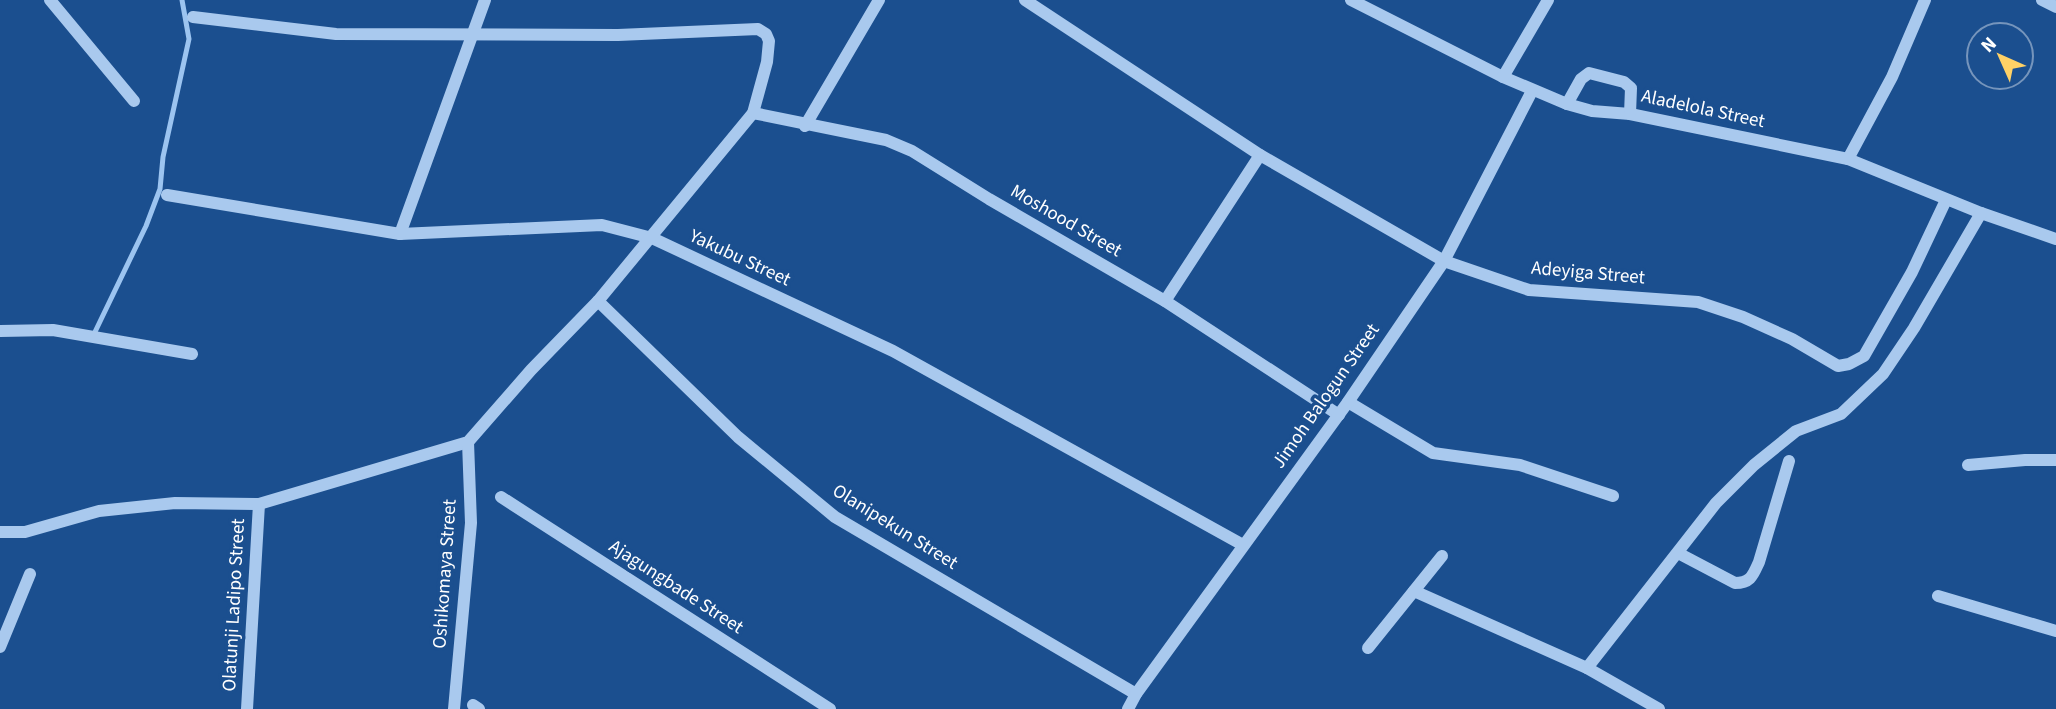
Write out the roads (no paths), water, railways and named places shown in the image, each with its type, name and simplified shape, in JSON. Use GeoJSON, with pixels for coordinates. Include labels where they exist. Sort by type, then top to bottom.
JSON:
{"type":"FeatureCollection","features":[{"type":"Feature","properties":{"kind":"street"},"geometry":{"type":"LineString","coordinates":[[50,0],[134,102]]}},
{"type":"Feature","properties":{"kind":"street"},"geometry":{"type":"LineString","coordinates":[[400,234],[485,0]]}},
{"type":"Feature","properties":{"kind":"street"},"geometry":{"type":"LineString","coordinates":[[804,126],[880,0]]}},
{"type":"Feature","properties":{"kind":"street","name":"Adeyiga Street"},"geometry":{"type":"LineString","coordinates":[[1025,0],[1260,155],[1444,261],[1529,290],[1698,302],[1743,317],[1792,339],[1838,366],[1864,356],[1912,272],[1946,200]]}},
{"type":"Feature","properties":{"kind":"street","name":"Aladelola Street"},"geometry":{"type":"LineString","coordinates":[[1351,0],[1532,91],[1567,104],[1592,111],[1630,114],[1848,159],[1981,214],[2056,239]]}},
{"type":"Feature","properties":{"kind":"street"},"geometry":{"type":"LineString","coordinates":[[1503,77],[1548,0]]}},
{"type":"Feature","properties":{"kind":"street"},"geometry":{"type":"LineString","coordinates":[[1848,159],[1892,77],[1925,0]]}},
{"type":"Feature","properties":{"kind":"street"},"geometry":{"type":"LineString","coordinates":[[2042,0],[2056,7]]}},
{"type":"Feature","properties":{"kind":"street"},"geometry":{"type":"LineString","coordinates":[[0,532],[25,531],[99,511],[150,505],[259,504],[468,442],[531,370],[598,301],[752,113],[767,62],[769,41],[766,34],[758,29],[618,34],[336,34],[193,17]]}},
{"type":"Feature","properties":{"kind":"street"},"geometry":{"type":"LineString","coordinates":[[1567,104],[1581,79],[1589,73],[1624,82],[1631,88],[1630,114]]}},
{"type":"Feature","properties":{"kind":"street","name":"Jimoh Balogun Street"},"geometry":{"type":"LineString","coordinates":[[1128,709],[1242,545],[1339,415],[1444,261],[1532,91]]}},
{"type":"Feature","properties":{"kind":"street","name":"Moshood Street"},"geometry":{"type":"LineString","coordinates":[[752,113],[804,126],[886,140],[912,151],[1165,301],[1339,415]]}},
{"type":"Feature","properties":{"kind":"street"},"geometry":{"type":"LineString","coordinates":[[1165,301],[1260,155]]}},
{"type":"Feature","properties":{"kind":"street","name":"Yakubu Street"},"geometry":{"type":"LineString","coordinates":[[167,195],[400,234],[602,226],[652,238],[893,351],[1242,545]]}},
{"type":"Feature","properties":{"kind":"street"},"geometry":{"type":"LineString","coordinates":[[1587,668],[1716,503],[1754,465],[1796,431],[1841,414],[1883,374],[1914,328],[1981,214]]}},
{"type":"Feature","properties":{"kind":"street","name":"Olanipekun Street"},"geometry":{"type":"LineString","coordinates":[[598,301],[738,438],[835,517],[1136,694]]}},
{"type":"Feature","properties":{"kind":"street"},"geometry":{"type":"LineString","coordinates":[[0,331],[53,330],[192,354]]}},
{"type":"Feature","properties":{"kind":"street"},"geometry":{"type":"LineString","coordinates":[[1348,402],[1433,453],[1520,465],[1613,496]]}},
{"type":"Feature","properties":{"kind":"street","name":"Oshikomaya Street"},"geometry":{"type":"LineString","coordinates":[[454,709],[471,523],[468,442]]}},
{"type":"Feature","properties":{"kind":"street"},"geometry":{"type":"LineString","coordinates":[[1968,465],[2056,460]]}},
{"type":"Feature","properties":{"kind":"street"},"geometry":{"type":"LineString","coordinates":[[1678,553],[1735,583],[1746,583],[1753,577],[1759,562],[1789,461]]}},
{"type":"Feature","properties":{"kind":"street","name":"Ajagungbade Street"},"geometry":{"type":"LineString","coordinates":[[501,497],[830,709]]}},
{"type":"Feature","properties":{"kind":"street","name":"Olatunji Ladipo Street"},"geometry":{"type":"LineString","coordinates":[[247,709],[259,504]]}},
{"type":"Feature","properties":{"kind":"street"},"geometry":{"type":"LineString","coordinates":[[1368,648],[1442,556]]}},
{"type":"Feature","properties":{"kind":"street"},"geometry":{"type":"LineString","coordinates":[[0,647],[30,573]]}},
{"type":"Feature","properties":{"kind":"street"},"geometry":{"type":"LineString","coordinates":[[1414,591],[1587,668],[1659,709]]}},
{"type":"Feature","properties":{"kind":"street"},"geometry":{"type":"LineString","coordinates":[[1938,596],[2056,631]]}},
{"type":"Feature","properties":{"kind":"waterway"},"geometry":{"type":"LineString","coordinates":[[94,334],[146,226],[160,189],[163,157],[189,39],[182,0]]}}]}
